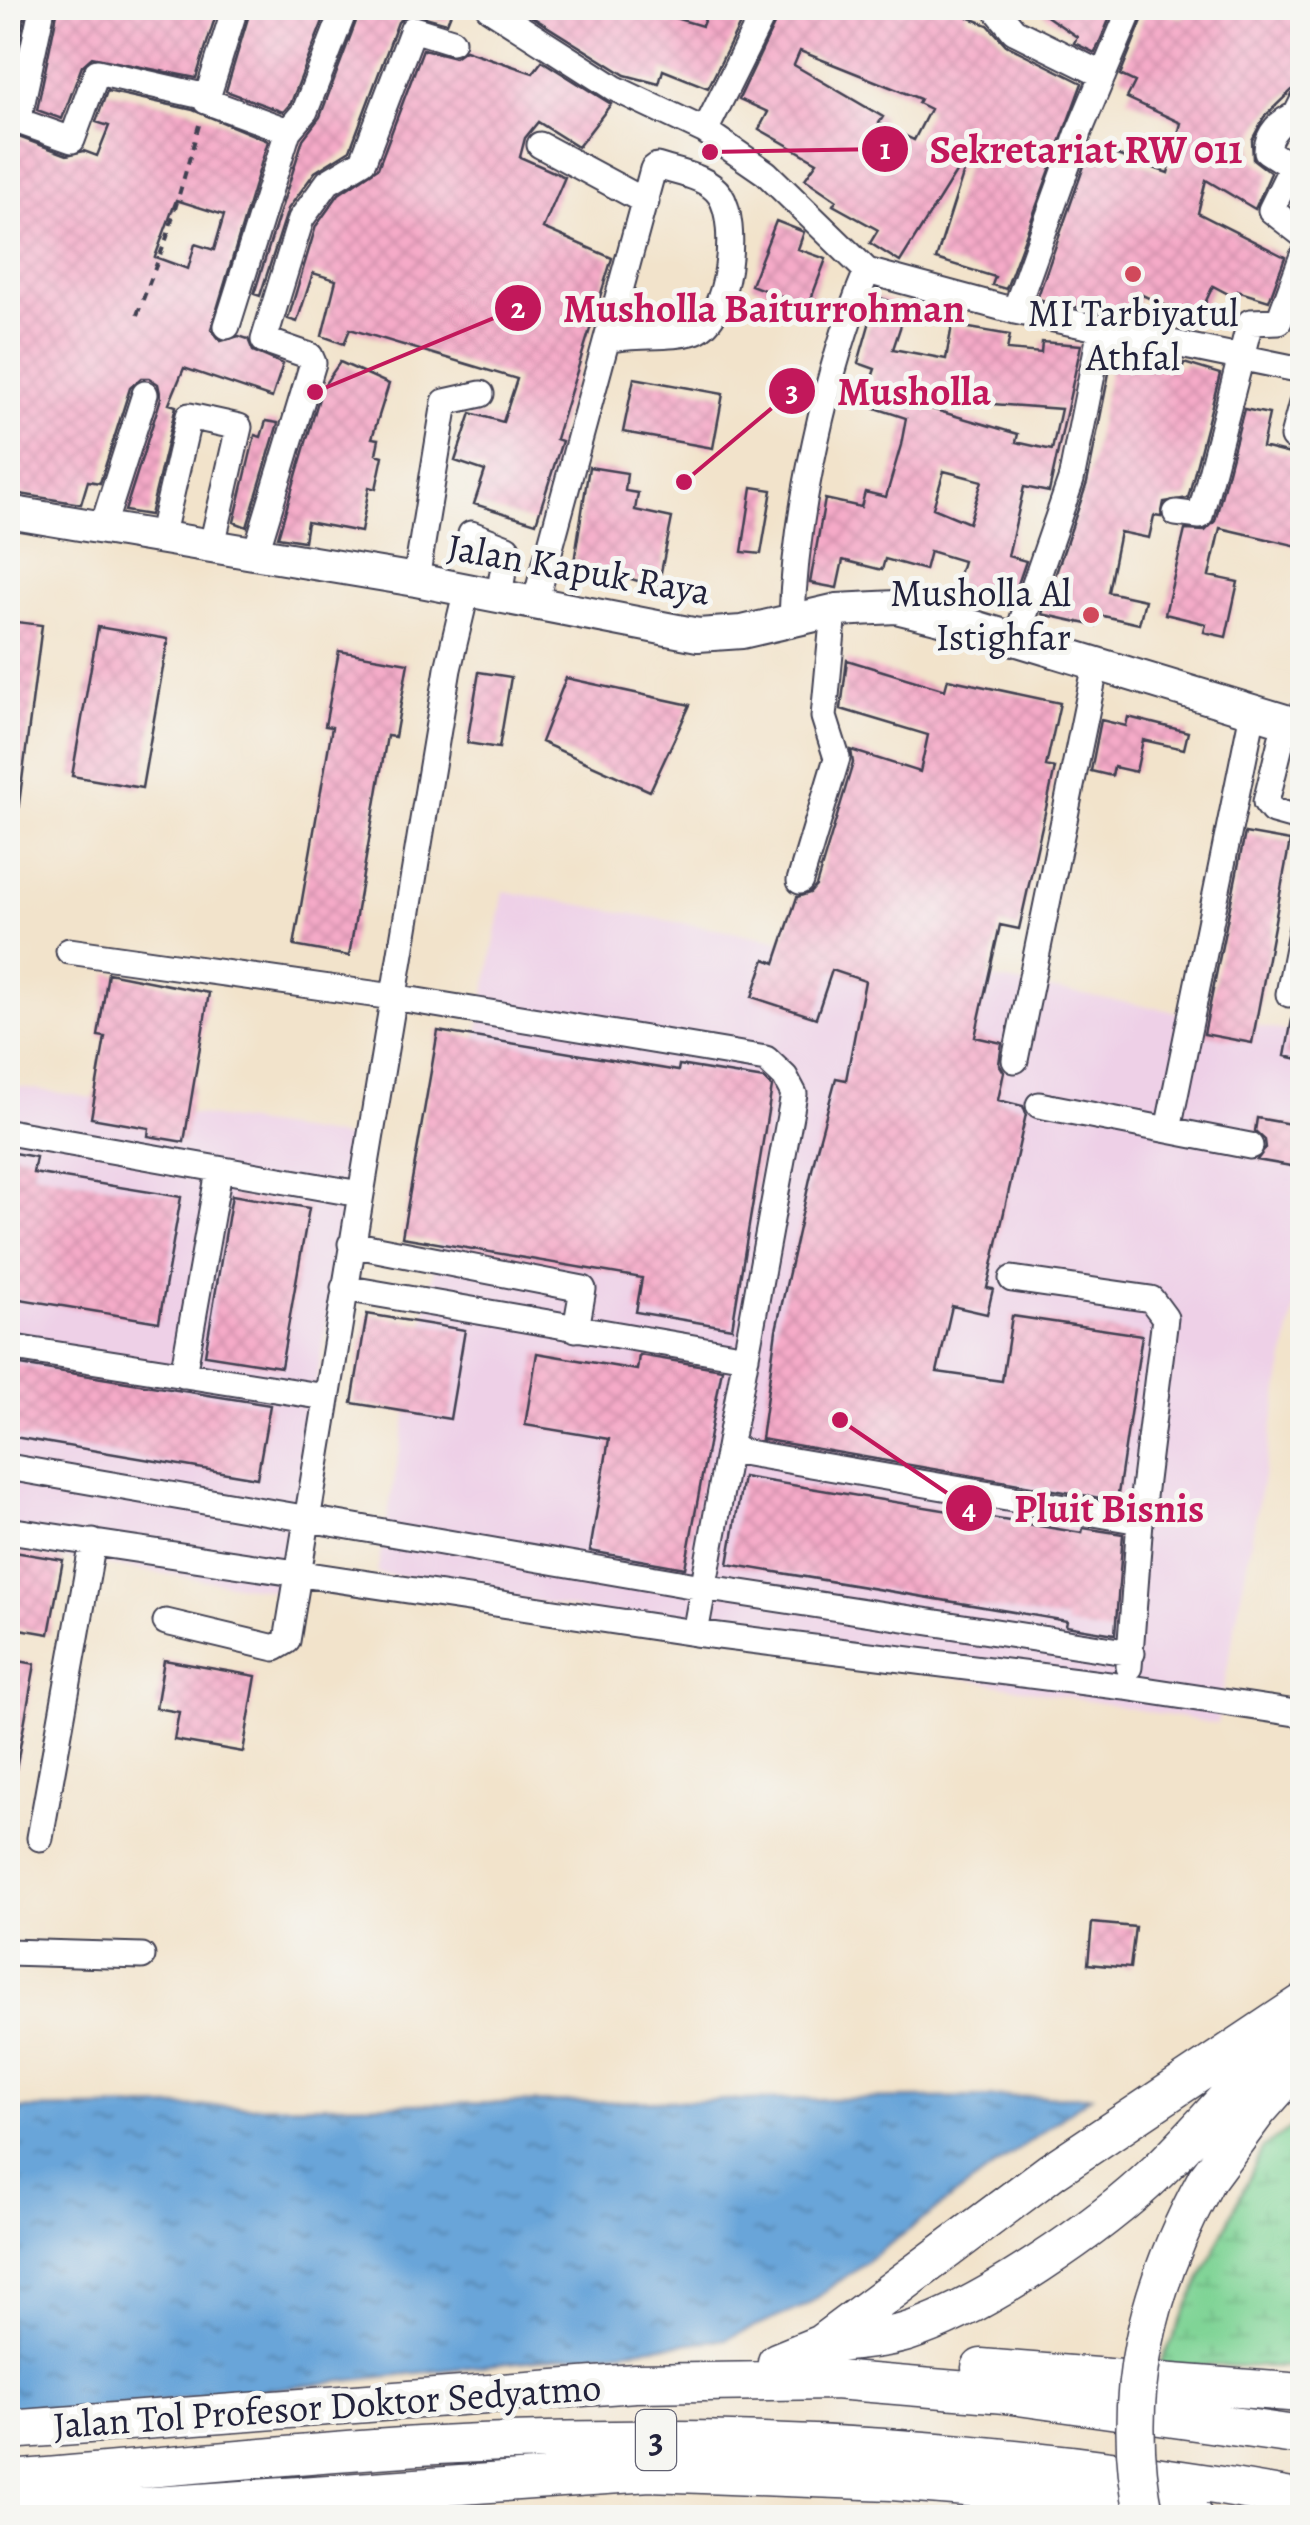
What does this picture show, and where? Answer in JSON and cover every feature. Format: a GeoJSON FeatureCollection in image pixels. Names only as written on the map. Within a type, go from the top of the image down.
{"type":"FeatureCollection","features":[{"type":"Feature","properties":{"kind":"highway"},"geometry":{"type":"LineString","coordinates":[[822,2344],[1149,2103],[1302,2004]]}},
{"type":"Feature","properties":{"kind":"highway"},"geometry":{"type":"LineString","coordinates":[[777,2362],[822,2344],[912,2330],[972,2302],[1039,2261],[1147,2181],[1246,2075],[1302,2027]]}},
{"type":"Feature","properties":{"kind":"highway"},"geometry":{"type":"LineString","coordinates":[[1145,2518],[1134,2441],[1144,2332],[1170,2250],[1206,2180],[1256,2111],[1302,2060]]}},
{"type":"Feature","properties":{"kind":"highway"},"geometry":{"type":"LineString","coordinates":[[636,2383],[777,2362],[1001,2369],[1302,2394]]}},
{"type":"Feature","properties":{"kind":"highway","name":"Jalan Tol Profesor Doktor Sedyatmo"},"geometry":{"type":"LineString","coordinates":[[8,2430],[636,2383],[854,2382],[1006,2394],[1302,2436]]}},
{"type":"Feature","properties":{"kind":"highway","name":"Jalan Tol Profesor Doktor Sedyatmo"},"geometry":{"type":"LineString","coordinates":[[8,2480],[436,2445],[790,2442],[1083,2463],[1302,2500]]}},
{"type":"Feature","properties":{"kind":"highway","name":"3"},"geometry":{"type":"LineString","coordinates":[[8,2516],[650,2472],[892,2481],[1050,2494],[1194,2518]]}},
{"type":"Feature","properties":{"kind":"main road","name":"Jalan Kapuk Raya"},"geometry":{"type":"LineString","coordinates":[[8,512],[416,580],[698,634],[742,632],[834,611],[896,608],[1016,639],[1294,724]]}},
{"type":"Feature","properties":{"kind":"street"},"geometry":{"type":"LineString","coordinates":[[42,8],[18,121],[72,140],[97,72],[207,99],[288,131]]}},
{"type":"Feature","properties":{"kind":"street"},"geometry":{"type":"LineString","coordinates":[[207,99],[235,8]]}},
{"type":"Feature","properties":{"kind":"street"},"geometry":{"type":"LineString","coordinates":[[227,326],[288,131],[306,110],[345,8]]}},
{"type":"Feature","properties":{"kind":"street"},"geometry":{"type":"LineString","coordinates":[[489,8],[523,17],[614,88],[705,131],[766,174],[867,271],[1015,311],[1302,370]]}},
{"type":"Feature","properties":{"kind":"street"},"geometry":{"type":"LineString","coordinates":[[705,131],[766,8]]}},
{"type":"Feature","properties":{"kind":"street"},"geometry":{"type":"LineString","coordinates":[[995,8],[1014,31],[1102,76]]}},
{"type":"Feature","properties":{"kind":"street"},"geometry":{"type":"LineString","coordinates":[[1015,311],[1131,8]]}},
{"type":"Feature","properties":{"kind":"street"},"geometry":{"type":"LineString","coordinates":[[256,552],[313,363],[310,356],[264,340],[301,219],[328,182],[362,160],[413,28],[452,41]]}},
{"type":"Feature","properties":{"kind":"street"},"geometry":{"type":"LineString","coordinates":[[1302,103],[1296,115],[1282,120],[1266,144],[1266,151],[1292,166],[1270,210],[1302,234]]}},
{"type":"Feature","properties":{"kind":"street"},"geometry":{"type":"LineString","coordinates":[[540,145],[646,202]]}},
{"type":"Feature","properties":{"kind":"street"},"geometry":{"type":"LineString","coordinates":[[536,604],[657,166],[708,182],[722,198],[730,229],[727,280],[707,323],[693,332],[610,339]]}},
{"type":"Feature","properties":{"kind":"street"},"geometry":{"type":"LineString","coordinates":[[1176,513],[1200,514],[1250,322],[1279,321],[1302,258]]}},
{"type":"Feature","properties":{"kind":"street"},"geometry":{"type":"LineString","coordinates":[[792,620],[810,477],[850,311],[867,271]]}},
{"type":"Feature","properties":{"kind":"street"},"geometry":{"type":"LineString","coordinates":[[1016,639],[1071,480],[1101,329]]}},
{"type":"Feature","properties":{"kind":"street"},"geometry":{"type":"LineString","coordinates":[[102,529],[145,394]]}},
{"type":"Feature","properties":{"kind":"street"},"geometry":{"type":"LineString","coordinates":[[416,580],[445,402],[481,394]]}},
{"type":"Feature","properties":{"kind":"street"},"geometry":{"type":"LineString","coordinates":[[1293,436],[1302,403]]}},
{"type":"Feature","properties":{"kind":"street"},"geometry":{"type":"LineString","coordinates":[[161,538],[189,416],[239,427],[212,545]]}},
{"type":"Feature","properties":{"kind":"street"},"geometry":{"type":"LineString","coordinates":[[472,534],[507,548],[500,596]]}},
{"type":"Feature","properties":{"kind":"street"},"geometry":{"type":"LineString","coordinates":[[166,1622],[284,1647],[448,670],[467,590]]}},
{"type":"Feature","properties":{"kind":"street"},"geometry":{"type":"LineString","coordinates":[[800,881],[837,758],[824,717],[834,611]]}},
{"type":"Feature","properties":{"kind":"street"},"geometry":{"type":"LineString","coordinates":[[1015,1060],[1096,664]]}},
{"type":"Feature","properties":{"kind":"street"},"geometry":{"type":"LineString","coordinates":[[1168,1130],[1254,712]]}},
{"type":"Feature","properties":{"kind":"street"},"geometry":{"type":"LineString","coordinates":[[1294,724],[1266,802],[1273,811],[1302,819]]}},
{"type":"Feature","properties":{"kind":"street"},"geometry":{"type":"LineString","coordinates":[[1289,994],[1302,927]]}},
{"type":"Feature","properties":{"kind":"street"},"geometry":{"type":"LineString","coordinates":[[69,951],[393,997],[766,1059],[785,1077],[794,1094],[695,1633]]}},
{"type":"Feature","properties":{"kind":"street"},"geometry":{"type":"LineString","coordinates":[[1039,1105],[1250,1146]]}},
{"type":"Feature","properties":{"kind":"street"},"geometry":{"type":"LineString","coordinates":[[8,1132],[360,1194]]}},
{"type":"Feature","properties":{"kind":"street"},"geometry":{"type":"LineString","coordinates":[[183,1375],[219,1171]]}},
{"type":"Feature","properties":{"kind":"street"},"geometry":{"type":"LineString","coordinates":[[351,1244],[584,1290],[576,1329]]}},
{"type":"Feature","properties":{"kind":"street"},"geometry":{"type":"LineString","coordinates":[[1012,1280],[1151,1299],[1164,1318],[1140,1521],[1132,1653],[1125,1687]]}},
{"type":"Feature","properties":{"kind":"street"},"geometry":{"type":"LineString","coordinates":[[344,1288],[746,1358]]}},
{"type":"Feature","properties":{"kind":"street"},"geometry":{"type":"LineString","coordinates":[[8,1346],[326,1397]]}},
{"type":"Feature","properties":{"kind":"street"},"geometry":{"type":"LineString","coordinates":[[730,1450],[1140,1521]]}},
{"type":"Feature","properties":{"kind":"street"},"geometry":{"type":"LineString","coordinates":[[8,1467],[702,1587],[1132,1653]]}},
{"type":"Feature","properties":{"kind":"street"},"geometry":{"type":"LineString","coordinates":[[8,1530],[296,1570],[695,1633],[1125,1687],[1302,1714]]}},
{"type":"Feature","properties":{"kind":"street"},"geometry":{"type":"LineString","coordinates":[[40,1838],[93,1542]]}},
{"type":"Feature","properties":{"kind":"street"},"geometry":{"type":"LineString","coordinates":[[8,1952],[142,1956]]}},
{"type":"Feature","properties":{"kind":"path"},"geometry":{"type":"LineString","coordinates":[[137,314],[167,237],[207,99]]}},
{"type":"Feature","properties":{"kind":"shaded area"},"geometry":{"type":"Polygon","coordinates":[[[504,891],[1302,1034],[1302,1266],[1217,1724],[377,1573],[504,891]]]}},
{"type":"Feature","properties":{"kind":"shaded area"},"geometry":{"type":"Polygon","coordinates":[[[8,1085],[356,1139],[283,1592],[8,1550],[8,1085]]]}},
{"type":"Feature","properties":{"kind":"green space"},"geometry":{"type":"Polygon","coordinates":[[[1302,2120],[1302,2367],[1160,2365],[1263,2148],[1302,2120]]]}},
{"type":"Feature","properties":{"kind":"water"},"geometry":{"type":"Polygon","coordinates":[[[1091,2096],[807,2305],[726,2339],[8,2418],[8,2109],[1091,2096]]]}},
{"type":"Feature","properties":{"kind":"building"},"geometry":{"type":"Polygon","coordinates":[[[8,8],[26,8],[8,92],[8,8]]]}},
{"type":"Feature","properties":{"kind":"building"},"geometry":{"type":"Polygon","coordinates":[[[58,8],[218,8],[196,78],[92,57],[82,66],[62,119],[37,110],[58,8]]]}},
{"type":"Feature","properties":{"kind":"building"},"geometry":{"type":"Polygon","coordinates":[[[251,8],[328,8],[291,103],[283,112],[226,91],[251,8]]]}},
{"type":"Feature","properties":{"kind":"building"},"geometry":{"type":"Polygon","coordinates":[[[361,8],[453,8],[447,23],[411,13],[398,22],[350,150],[315,172],[288,209],[260,296],[254,294],[303,139],[320,117],[361,8]]]}},
{"type":"Feature","properties":{"kind":"building"},"geometry":{"type":"Polygon","coordinates":[[[518,8],[641,8],[702,26],[709,8],[748,8],[708,88],[663,70],[659,84],[625,75],[518,8]]]}},
{"type":"Feature","properties":{"kind":"building"},"geometry":{"type":"Polygon","coordinates":[[[782,8],[969,8],[965,16],[988,25],[1006,45],[1082,83],[1006,289],[992,285],[995,277],[936,259],[967,162],[963,161],[900,262],[870,243],[878,230],[833,205],[836,200],[805,179],[817,162],[759,129],[768,112],[739,99],[782,8]],[[800,51],[794,65],[883,117],[879,123],[914,140],[930,109],[918,103],[920,99],[800,51]]]}},
{"type":"Feature","properties":{"kind":"building"},"geometry":{"type":"Polygon","coordinates":[[[1035,8],[1114,8],[1095,53],[1074,43],[1077,37],[1035,8]]]}},
{"type":"Feature","properties":{"kind":"building"},"geometry":{"type":"Polygon","coordinates":[[[1147,8],[1182,18],[1187,8],[1276,8],[1302,19],[1302,87],[1292,90],[1264,117],[1252,140],[1253,159],[1271,173],[1255,209],[1206,180],[1198,213],[1285,257],[1269,301],[1237,291],[1234,297],[1213,286],[1197,320],[1140,294],[1133,319],[1037,299],[1091,146],[1168,173],[1181,123],[1127,98],[1135,82],[1120,75],[1147,8]]]}},
{"type":"Feature","properties":{"kind":"building"},"geometry":{"type":"Polygon","coordinates":[[[423,49],[455,57],[465,50],[533,73],[542,61],[611,104],[578,147],[538,122],[525,138],[520,157],[565,177],[543,228],[612,258],[556,439],[562,441],[536,523],[474,504],[485,471],[455,461],[471,413],[503,422],[517,379],[350,329],[344,344],[322,336],[336,280],[313,273],[297,322],[288,319],[316,226],[339,194],[378,168],[423,49]]]}},
{"type":"Feature","properties":{"kind":"building"},"geometry":{"type":"Polygon","coordinates":[[[107,91],[193,110],[268,141],[211,329],[221,341],[239,336],[248,339],[253,351],[283,364],[272,398],[184,368],[169,404],[176,406],[150,515],[125,511],[161,398],[158,384],[149,378],[141,378],[130,388],[100,483],[88,481],[81,504],[8,492],[8,133],[67,155],[84,151],[97,156],[109,126],[96,122],[107,91]],[[176,200],[155,257],[188,269],[195,244],[214,250],[224,215],[176,200]]]}},
{"type":"Feature","properties":{"kind":"building"},"geometry":{"type":"Polygon","coordinates":[[[776,221],[804,232],[798,249],[826,259],[808,307],[751,285],[776,221]]]}},
{"type":"Feature","properties":{"kind":"building"},"geometry":{"type":"Polygon","coordinates":[[[877,297],[907,307],[893,349],[946,359],[952,325],[1010,335],[1007,350],[1041,353],[1042,342],[1081,345],[1049,492],[1024,487],[1008,556],[1026,561],[1016,590],[996,585],[992,599],[955,588],[963,561],[930,551],[925,570],[885,559],[882,570],[843,560],[837,588],[810,583],[825,499],[861,507],[865,492],[886,497],[901,445],[906,418],[863,404],[875,369],[858,363],[877,297]],[[926,399],[925,407],[1018,434],[1016,442],[1052,450],[1061,409],[926,399]],[[944,471],[933,508],[969,523],[982,481],[944,471]]]}},
{"type":"Feature","properties":{"kind":"building"},"geometry":{"type":"Polygon","coordinates":[[[1114,348],[1124,350],[1123,355],[1183,367],[1184,363],[1220,374],[1188,498],[1164,502],[1161,517],[1154,516],[1149,538],[1120,532],[1108,592],[1145,600],[1139,624],[1099,615],[1096,626],[1042,614],[1087,483],[1114,348]]]}},
{"type":"Feature","properties":{"kind":"building"},"geometry":{"type":"Polygon","coordinates":[[[340,362],[389,384],[372,438],[379,439],[376,454],[383,456],[376,489],[369,487],[361,532],[307,522],[304,541],[278,537],[322,388],[340,362]]]}},
{"type":"Feature","properties":{"kind":"building"},"geometry":{"type":"Polygon","coordinates":[[[634,378],[723,394],[713,448],[623,432],[634,378]]]}},
{"type":"Feature","properties":{"kind":"building"},"geometry":{"type":"Polygon","coordinates":[[[1244,409],[1269,414],[1262,447],[1302,457],[1302,547],[1220,528],[1209,576],[1238,582],[1226,637],[1204,632],[1206,624],[1165,614],[1185,530],[1205,531],[1215,521],[1244,409]]]}},
{"type":"Feature","properties":{"kind":"building"},"geometry":{"type":"Polygon","coordinates":[[[266,421],[278,423],[247,527],[234,522],[255,435],[261,437],[266,421]]]}},
{"type":"Feature","properties":{"kind":"building"},"geometry":{"type":"Polygon","coordinates":[[[589,467],[627,473],[625,491],[638,493],[635,510],[672,518],[658,587],[574,562],[589,467]]]}},
{"type":"Feature","properties":{"kind":"building"},"geometry":{"type":"Polygon","coordinates":[[[752,487],[772,490],[761,554],[742,552],[752,487]]]}},
{"type":"Feature","properties":{"kind":"building"},"geometry":{"type":"Polygon","coordinates":[[[8,621],[42,625],[18,812],[8,811],[8,621]]]}},
{"type":"Feature","properties":{"kind":"building"},"geometry":{"type":"Polygon","coordinates":[[[98,627],[168,639],[142,788],[72,776],[98,627]]]}},
{"type":"Feature","properties":{"kind":"building"},"geometry":{"type":"Polygon","coordinates":[[[339,651],[408,663],[395,737],[387,736],[349,956],[294,946],[332,727],[325,726],[339,651]]]}},
{"type":"Feature","properties":{"kind":"building"},"geometry":{"type":"Polygon","coordinates":[[[847,660],[945,690],[948,679],[1060,703],[1046,766],[1055,768],[1019,929],[1000,925],[975,1037],[1002,1043],[999,1064],[1004,1072],[998,1100],[1023,1106],[1026,1114],[987,1288],[993,1289],[987,1314],[952,1306],[937,1372],[1002,1381],[1012,1316],[1142,1335],[1117,1501],[761,1439],[776,1330],[816,1152],[836,1078],[846,1080],[865,981],[832,970],[816,1018],[752,997],[765,959],[775,963],[797,897],[810,893],[816,886],[853,763],[851,750],[920,772],[928,735],[841,709],[847,660]]]}},
{"type":"Feature","properties":{"kind":"building"},"geometry":{"type":"Polygon","coordinates":[[[479,672],[511,677],[499,748],[467,743],[479,672]]]}},
{"type":"Feature","properties":{"kind":"building"},"geometry":{"type":"Polygon","coordinates":[[[566,678],[690,705],[650,791],[541,742],[566,678]]]}},
{"type":"Feature","properties":{"kind":"building"},"geometry":{"type":"Polygon","coordinates":[[[1128,717],[1188,732],[1184,749],[1143,740],[1136,772],[1114,767],[1112,776],[1091,771],[1101,720],[1126,726],[1128,717]]]}},
{"type":"Feature","properties":{"kind":"building"},"geometry":{"type":"Polygon","coordinates":[[[1245,833],[1290,841],[1252,1043],[1204,1034],[1245,833]]]}},
{"type":"Feature","properties":{"kind":"building"},"geometry":{"type":"Polygon","coordinates":[[[108,973],[209,993],[184,1142],[148,1136],[149,1128],[91,1118],[105,1037],[98,1036],[108,973]]]}},
{"type":"Feature","properties":{"kind":"building"},"geometry":{"type":"Polygon","coordinates":[[[1294,1009],[1302,1009],[1302,1060],[1285,1056],[1294,1009]]]}},
{"type":"Feature","properties":{"kind":"building"},"geometry":{"type":"Polygon","coordinates":[[[438,1031],[678,1071],[679,1065],[764,1079],[772,1087],[732,1328],[636,1312],[642,1278],[402,1237],[438,1031]]]}},
{"type":"Feature","properties":{"kind":"building"},"geometry":{"type":"Polygon","coordinates":[[[1257,1118],[1302,1126],[1302,1168],[1257,1160],[1266,1148],[1265,1140],[1255,1131],[1257,1118]]]}},
{"type":"Feature","properties":{"kind":"building"},"geometry":{"type":"Polygon","coordinates":[[[8,1152],[36,1157],[33,1173],[181,1197],[159,1322],[8,1297],[8,1152]]]}},
{"type":"Feature","properties":{"kind":"building"},"geometry":{"type":"Polygon","coordinates":[[[232,1195],[309,1208],[281,1367],[205,1355],[232,1195]]]}},
{"type":"Feature","properties":{"kind":"building"},"geometry":{"type":"Polygon","coordinates":[[[367,1314],[465,1330],[450,1419],[352,1403],[367,1314]]]}},
{"type":"Feature","properties":{"kind":"building"},"geometry":{"type":"Polygon","coordinates":[[[537,1353],[637,1370],[639,1355],[722,1369],[685,1568],[590,1551],[609,1439],[525,1425],[537,1353]]]}},
{"type":"Feature","properties":{"kind":"building"},"geometry":{"type":"Polygon","coordinates":[[[8,1363],[270,1405],[257,1478],[8,1436],[8,1363]]]}},
{"type":"Feature","properties":{"kind":"building"},"geometry":{"type":"Polygon","coordinates":[[[743,1477],[1082,1533],[1083,1528],[1123,1534],[1115,1634],[1066,1626],[1067,1621],[728,1564],[743,1477]]]}},
{"type":"Feature","properties":{"kind":"building"},"geometry":{"type":"Polygon","coordinates":[[[8,1551],[63,1560],[49,1634],[8,1627],[8,1551]]]}},
{"type":"Feature","properties":{"kind":"building"},"geometry":{"type":"Polygon","coordinates":[[[8,1659],[35,1664],[16,1769],[8,1768],[8,1659]]]}},
{"type":"Feature","properties":{"kind":"building"},"geometry":{"type":"Polygon","coordinates":[[[164,1660],[256,1676],[243,1752],[174,1740],[179,1712],[156,1708],[164,1660]]]}},
{"type":"Feature","properties":{"kind":"building"},"geometry":{"type":"Polygon","coordinates":[[[1092,1923],[1135,1927],[1130,1968],[1088,1964],[1092,1923]]]}},
{"type":"Feature","properties":{"kind":"place","name":"Sekretariat RW 011"},"geometry":{"type":"Point","coordinates":[710,152]}},
{"type":"Feature","properties":{"kind":"place","name":"MI Tarbiyatul Athfal"},"geometry":{"type":"Point","coordinates":[1133,274]}},
{"type":"Feature","properties":{"kind":"place","name":"Musholla Baiturrohman"},"geometry":{"type":"Point","coordinates":[315,392]}},
{"type":"Feature","properties":{"kind":"place","name":"Musholla"},"geometry":{"type":"Point","coordinates":[684,482]}},
{"type":"Feature","properties":{"kind":"place","name":"Musholla Al Istighfar"},"geometry":{"type":"Point","coordinates":[1091,615]}},
{"type":"Feature","properties":{"kind":"place","name":"Pluit Bisnis"},"geometry":{"type":"Point","coordinates":[840,1420]}}]}
